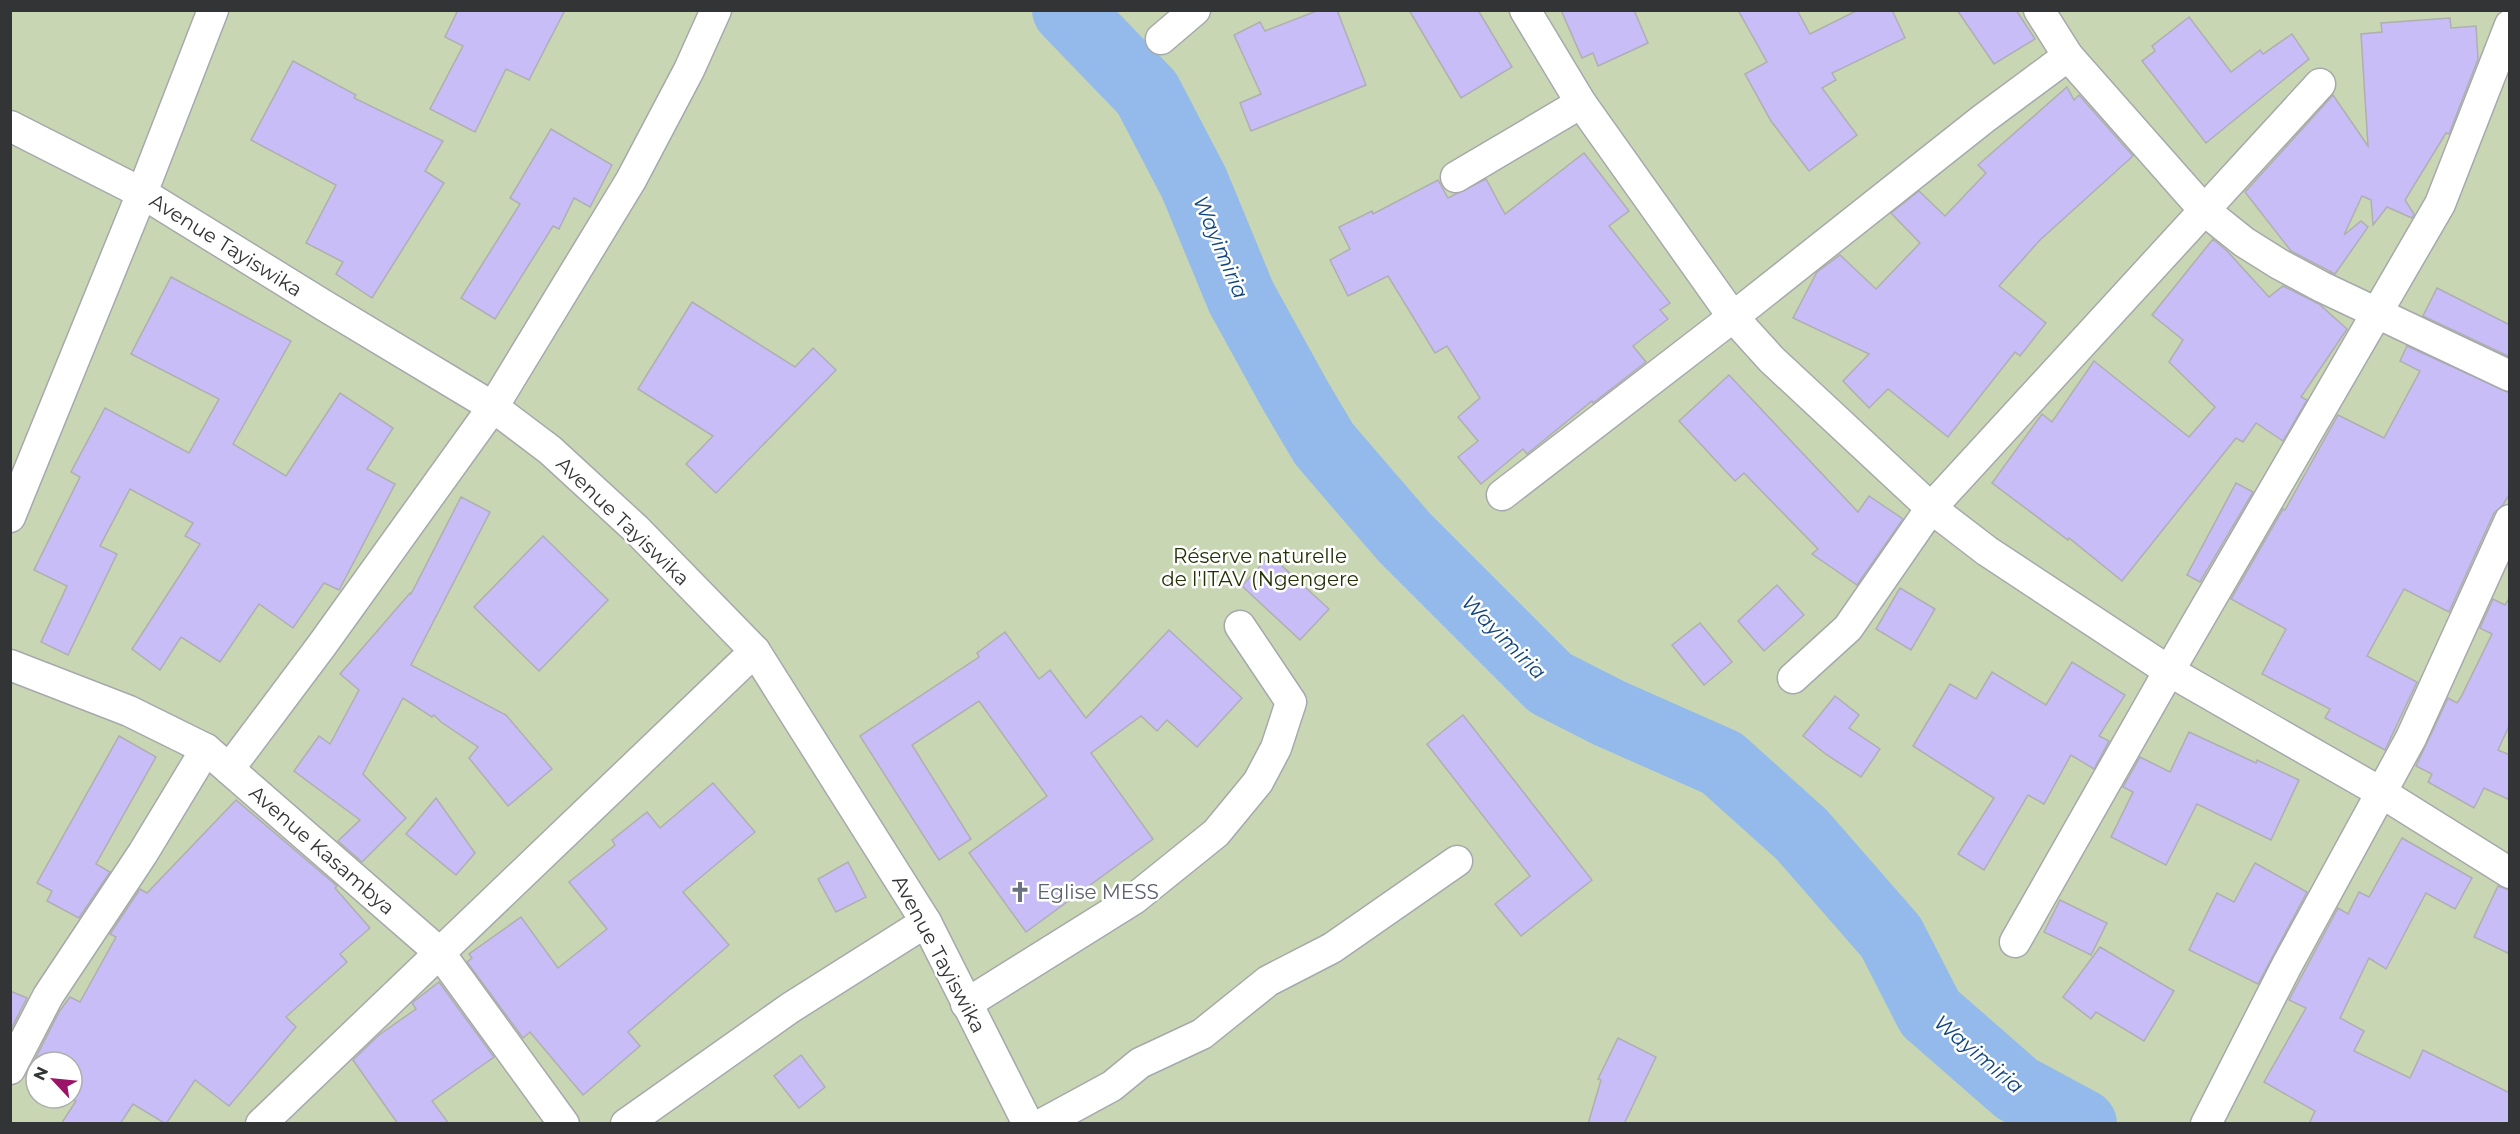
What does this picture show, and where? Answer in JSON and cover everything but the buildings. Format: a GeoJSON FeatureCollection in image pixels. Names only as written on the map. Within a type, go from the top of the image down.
{"type":"FeatureCollection","features":[{"type":"Feature","properties":{"kind":"street"},"geometry":{"type":"LineString","coordinates":[[10,517],[142,193],[213,10]]}},
{"type":"Feature","properties":{"kind":"street"},"geometry":{"type":"LineString","coordinates":[[229,769],[322,645],[493,406],[631,180],[716,10]]}},
{"type":"Feature","properties":{"kind":"street"},"geometry":{"type":"LineString","coordinates":[[1161,39],[1194,10]]}},
{"type":"Feature","properties":{"kind":"street"},"geometry":{"type":"LineString","coordinates":[[1525,10],[1581,102],[1733,317],[1771,359],[1931,508],[1988,551],[2169,670],[2382,793],[2510,873]]}},
{"type":"Feature","properties":{"kind":"street"},"geometry":{"type":"LineString","coordinates":[[2039,10],[2068,56],[2204,210],[2244,242],[2279,264],[2510,376]]}},
{"type":"Feature","properties":{"kind":"street"},"geometry":{"type":"LineString","coordinates":[[2015,942],[2169,670],[2440,204],[2510,26]]}},
{"type":"Feature","properties":{"kind":"street"},"geometry":{"type":"LineString","coordinates":[[1502,495],[1733,317],[1973,126],[2068,56]]}},
{"type":"Feature","properties":{"kind":"street"},"geometry":{"type":"LineString","coordinates":[[1793,678],[1848,628],[1931,508],[2320,84]]}},
{"type":"Feature","properties":{"kind":"street"},"geometry":{"type":"LineString","coordinates":[[1456,177],[1581,102]]}},
{"type":"Feature","properties":{"kind":"street","name":"Avenue Tayiswika"},"geometry":{"type":"LineString","coordinates":[[10,126],[142,193],[493,406],[550,450],[636,529],[755,651],[926,922],[1028,1124]]}},
{"type":"Feature","properties":{"kind":"street"},"geometry":{"type":"LineString","coordinates":[[2206,1124],[2287,966],[2411,738],[2510,520]]}},
{"type":"Feature","properties":{"kind":"street"},"geometry":{"type":"LineString","coordinates":[[966,1004],[1134,899],[1216,833],[1258,782],[1276,748],[1291,702],[1240,626]]}},
{"type":"Feature","properties":{"kind":"street"},"geometry":{"type":"LineString","coordinates":[[261,1124],[755,651]]}},
{"type":"Feature","properties":{"kind":"street","name":"Avenue Kasambya"},"geometry":{"type":"LineString","coordinates":[[10,665],[129,711],[206,749],[439,952],[564,1124]]}},
{"type":"Feature","properties":{"kind":"street"},"geometry":{"type":"LineString","coordinates":[[10,1069],[48,996],[142,853],[206,749]]}},
{"type":"Feature","properties":{"kind":"street"},"geometry":{"type":"LineString","coordinates":[[1042,1124],[1112,1086],[1140,1063],[1202,1034],[1268,981],[1332,948],[1457,861]]}},
{"type":"Feature","properties":{"kind":"street"},"geometry":{"type":"LineString","coordinates":[[626,1124],[790,1008],[926,922]]}},
{"type":"Feature","properties":{"kind":"green space","name":"Réserve naturelle de l'ITAV (Ngengere"},"geometry":{"type":"Polygon","coordinates":[[[10,11],[2509,11],[2509,1123],[11,1123],[10,11]]]}},
{"type":"Feature","properties":{"kind":"waterway","name":"Wayimiria"},"geometry":{"type":"LineString","coordinates":[[1067,10],[1147,93],[1194,183],[1241,297],[1295,395],[1324,444],[1404,537],[1550,683],[1609,713],[1722,763],[1802,835],[1891,937],[1930,1013],[2017,1089],[2082,1124]]}},
{"type":"Feature","properties":{"kind":"place","name":"Eglise MESS"},"geometry":{"type":"Point","coordinates":[1020,892]}}]}
